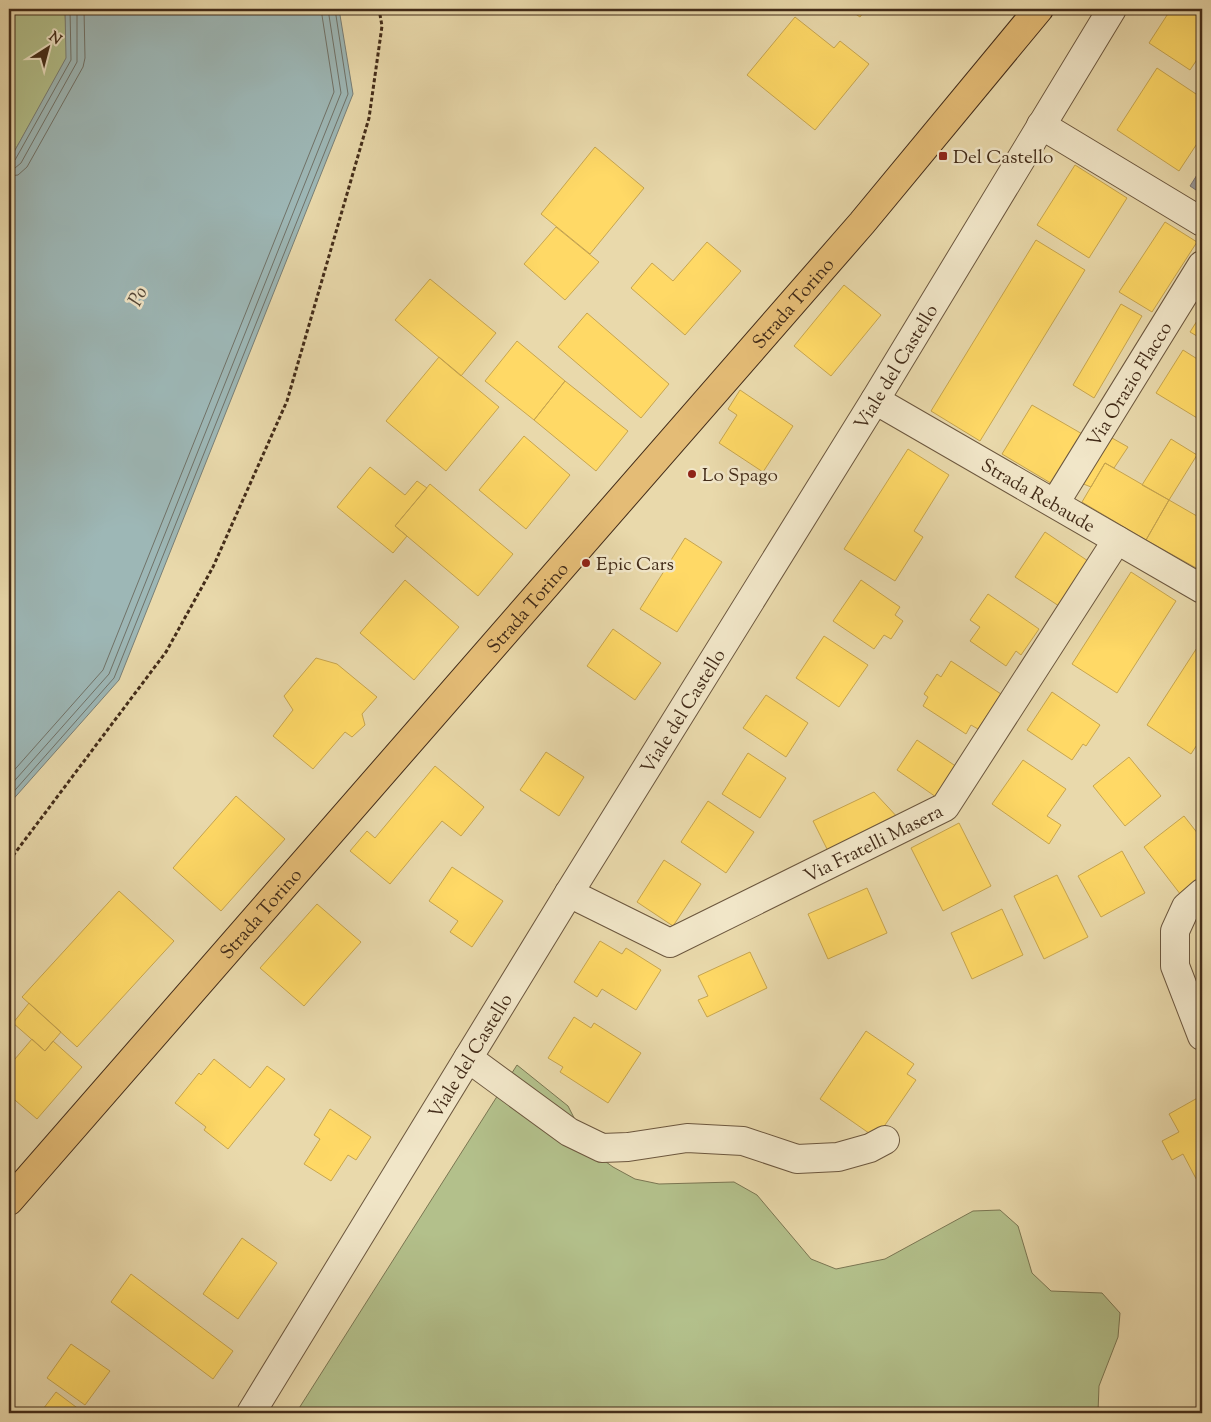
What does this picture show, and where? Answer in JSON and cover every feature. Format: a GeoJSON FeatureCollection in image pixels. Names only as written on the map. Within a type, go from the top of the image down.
{"type":"FeatureCollection","features":[{"type":"Feature","properties":{"kind":"main road","name":"Strada Torino"},"geometry":{"type":"LineString","coordinates":[[9,1201],[856,231],[1039,9]]}},
{"type":"Feature","properties":{"kind":"street","name":"Viale del Castello"},"geometry":{"type":"LineString","coordinates":[[251,1413],[875,400],[1112,9]]}},
{"type":"Feature","properties":{"kind":"street"},"geometry":{"type":"LineString","coordinates":[[1041,125],[1202,222]]}},
{"type":"Feature","properties":{"kind":"street","name":"Via Orazio Flacco"},"geometry":{"type":"LineString","coordinates":[[1055,503],[1202,265]]}},
{"type":"Feature","properties":{"kind":"street","name":"Strada Rebaude"},"geometry":{"type":"LineString","coordinates":[[875,400],[1202,589]]}},
{"type":"Feature","properties":{"kind":"street","name":"Via Fratelli Masera"},"geometry":{"type":"LineString","coordinates":[[569,894],[670,943],[945,807],[1117,540]]}},
{"type":"Feature","properties":{"kind":"street"},"geometry":{"type":"LineString","coordinates":[[1202,893],[1186,907],[1176,931],[1175,966],[1202,1036]]}},
{"type":"Feature","properties":{"kind":"street"},"geometry":{"type":"LineString","coordinates":[[468,1058],[569,1132],[602,1148],[697,1138],[743,1141],[798,1159],[838,1157],[870,1148],[885,1140]]}},
{"type":"Feature","properties":{"kind":"path"},"geometry":{"type":"LineString","coordinates":[[9,861],[166,652],[213,567],[287,401],[369,118],[382,26],[379,9]]}},
{"type":"Feature","properties":{"kind":"green space"},"geometry":{"type":"Polygon","coordinates":[[[9,9],[65,9],[67,58],[9,161],[9,9]]]}},
{"type":"Feature","properties":{"kind":"green space"},"geometry":{"type":"Polygon","coordinates":[[[517,1065],[568,1106],[591,1151],[613,1167],[635,1179],[659,1184],[734,1182],[757,1195],[811,1259],[836,1269],[885,1259],[973,1211],[1000,1210],[1018,1226],[1032,1273],[1051,1291],[1102,1293],[1120,1313],[1118,1337],[1099,1386],[1098,1412],[1100,1413],[296,1413],[517,1065]]]}},
{"type":"Feature","properties":{"kind":"water","name":"Po"},"geometry":{"type":"Polygon","coordinates":[[[65,9],[339,9],[353,94],[119,680],[9,804],[9,161],[66,58],[65,9]]]}},
{"type":"Feature","properties":{"kind":"building: Abitazioni"},"geometry":{"type":"Polygon","coordinates":[[[848,9],[866,9],[860,17],[848,9]]]}},
{"type":"Feature","properties":{"kind":"building: Abitazioni"},"geometry":{"type":"Polygon","coordinates":[[[1171,9],[1202,9],[1202,52],[1190,70],[1149,43],[1171,9]]]}},
{"type":"Feature","properties":{"kind":"building: Abitazioni"},"geometry":{"type":"Polygon","coordinates":[[[795,17],[834,48],[840,41],[869,64],[815,130],[747,75],[795,17]]]}},
{"type":"Feature","properties":{"kind":"building: Abitazioni"},"geometry":{"type":"Polygon","coordinates":[[[1157,68],[1202,98],[1202,136],[1179,171],[1117,130],[1157,68]]]}},
{"type":"Feature","properties":{"kind":"building: Abitazioni"},"geometry":{"type":"Polygon","coordinates":[[[595,147],[644,188],[590,254],[541,214],[595,147]]]}},
{"type":"Feature","properties":{"kind":"building: Abitazioni"},"geometry":{"type":"Polygon","coordinates":[[[1075,165],[1127,198],[1089,258],[1037,225],[1075,165]]]}},
{"type":"Feature","properties":{"kind":"building: Abitazioni"},"geometry":{"type":"Polygon","coordinates":[[[1165,222],[1197,242],[1152,312],[1119,292],[1165,222]]]}},
{"type":"Feature","properties":{"kind":"building: Abitazioni"},"geometry":{"type":"Polygon","coordinates":[[[556,227],[599,262],[565,300],[524,264],[556,227]]]}},
{"type":"Feature","properties":{"kind":"building: Abitazioni"},"geometry":{"type":"Polygon","coordinates":[[[1036,240],[1085,270],[980,441],[931,411],[1036,240]]]}},
{"type":"Feature","properties":{"kind":"building: Abitazioni"},"geometry":{"type":"Polygon","coordinates":[[[707,242],[741,271],[685,335],[631,288],[652,263],[673,281],[707,242]]]}},
{"type":"Feature","properties":{"kind":"building: Abitazioni"},"geometry":{"type":"Polygon","coordinates":[[[430,279],[496,333],[461,376],[395,320],[430,279]]]}},
{"type":"Feature","properties":{"kind":"building: Abitazioni"},"geometry":{"type":"Polygon","coordinates":[[[844,285],[881,315],[831,376],[794,346],[844,285]]]}},
{"type":"Feature","properties":{"kind":"building: Abitazioni"},"geometry":{"type":"Polygon","coordinates":[[[1121,304],[1142,316],[1094,398],[1073,385],[1121,304]]]}},
{"type":"Feature","properties":{"kind":"building: Abitazioni"},"geometry":{"type":"Polygon","coordinates":[[[587,313],[669,384],[641,418],[558,347],[587,313]]]}},
{"type":"Feature","properties":{"kind":"building: Abitazioni"},"geometry":{"type":"Polygon","coordinates":[[[1202,313],[1202,339],[1190,332],[1202,313]]]}},
{"type":"Feature","properties":{"kind":"building: Abitazioni"},"geometry":{"type":"Polygon","coordinates":[[[517,341],[565,381],[534,420],[485,381],[517,341]]]}},
{"type":"Feature","properties":{"kind":"building: Abitazioni"},"geometry":{"type":"Polygon","coordinates":[[[1183,350],[1202,362],[1202,421],[1156,393],[1183,350]]]}},
{"type":"Feature","properties":{"kind":"building: Abitazioni"},"geometry":{"type":"Polygon","coordinates":[[[439,357],[499,407],[446,471],[386,421],[439,357]]]}},
{"type":"Feature","properties":{"kind":"building: Abitazioni"},"geometry":{"type":"Polygon","coordinates":[[[565,381],[628,431],[596,471],[534,420],[565,381]]]}},
{"type":"Feature","properties":{"kind":"building: Abitazioni"},"geometry":{"type":"Polygon","coordinates":[[[740,390],[793,426],[763,472],[719,443],[737,415],[728,409],[740,390]]]}},
{"type":"Feature","properties":{"kind":"building: Abitazioni"},"geometry":{"type":"Polygon","coordinates":[[[1032,405],[1084,435],[1054,485],[1002,454],[1032,405]]]}},
{"type":"Feature","properties":{"kind":"building: Abitazioni"},"geometry":{"type":"Polygon","coordinates":[[[524,436],[570,475],[526,529],[479,490],[524,436]]]}},
{"type":"Feature","properties":{"kind":"building: Abitazioni"},"geometry":{"type":"Polygon","coordinates":[[[1112,438],[1128,447],[1114,468],[1105,463],[1091,487],[1081,483],[1112,438]]]}},
{"type":"Feature","properties":{"kind":"building: Abitazioni"},"geometry":{"type":"Polygon","coordinates":[[[1171,439],[1197,455],[1169,500],[1142,485],[1171,439]]]}},
{"type":"Feature","properties":{"kind":"building: Abitazioni"},"geometry":{"type":"Polygon","coordinates":[[[908,449],[949,475],[914,531],[923,537],[895,581],[844,549],[908,449]]]}},
{"type":"Feature","properties":{"kind":"building: Abitazioni"},"geometry":{"type":"Polygon","coordinates":[[[1105,463],[1169,500],[1146,540],[1082,502],[1105,463]]]}},
{"type":"Feature","properties":{"kind":"building: Abitazioni"},"geometry":{"type":"Polygon","coordinates":[[[370,467],[405,495],[417,481],[427,488],[395,526],[407,536],[393,553],[337,507],[370,467]]]}},
{"type":"Feature","properties":{"kind":"building: Abitazioni"},"geometry":{"type":"Polygon","coordinates":[[[430,484],[513,554],[478,596],[395,526],[430,484]]]}},
{"type":"Feature","properties":{"kind":"building: Abitazioni"},"geometry":{"type":"Polygon","coordinates":[[[1169,500],[1202,519],[1202,567],[1200,570],[1146,540],[1169,500]]]}},
{"type":"Feature","properties":{"kind":"building: Abitazioni"},"geometry":{"type":"Polygon","coordinates":[[[1045,532],[1091,563],[1062,608],[1015,577],[1045,532]]]}},
{"type":"Feature","properties":{"kind":"building: Abitazioni"},"geometry":{"type":"Polygon","coordinates":[[[685,538],[722,562],[677,632],[640,609],[685,538]]]}},
{"type":"Feature","properties":{"kind":"building: Abitazioni"},"geometry":{"type":"Polygon","coordinates":[[[1131,572],[1176,601],[1117,693],[1072,664],[1131,572]]]}},
{"type":"Feature","properties":{"kind":"building: Abitazioni"},"geometry":{"type":"Polygon","coordinates":[[[405,580],[459,627],[414,680],[360,633],[405,580]]]}},
{"type":"Feature","properties":{"kind":"building: Abitazioni"},"geometry":{"type":"Polygon","coordinates":[[[861,580],[900,607],[895,615],[903,621],[891,639],[884,635],[874,649],[833,621],[861,580]]]}},
{"type":"Feature","properties":{"kind":"building: Abitazioni"},"geometry":{"type":"Polygon","coordinates":[[[988,594],[1039,629],[1021,655],[1016,651],[1006,666],[970,641],[980,627],[970,620],[988,594]]]}},
{"type":"Feature","properties":{"kind":"building: Abitazioni"},"geometry":{"type":"Polygon","coordinates":[[[613,629],[661,663],[635,700],[587,666],[613,629]]]}},
{"type":"Feature","properties":{"kind":"building: Abitazioni"},"geometry":{"type":"Polygon","coordinates":[[[824,636],[868,665],[839,707],[796,678],[824,636]]]}},
{"type":"Feature","properties":{"kind":"building: Abitazioni"},"geometry":{"type":"Polygon","coordinates":[[[1202,640],[1202,737],[1191,754],[1147,725],[1202,640]]]}},
{"type":"Feature","properties":{"kind":"building: Abitazioni"},"geometry":{"type":"Polygon","coordinates":[[[316,658],[337,664],[377,697],[362,714],[365,725],[352,737],[345,732],[313,769],[273,736],[293,710],[284,696],[316,658]]]}},
{"type":"Feature","properties":{"kind":"building: Abitazioni"},"geometry":{"type":"Polygon","coordinates":[[[951,661],[1001,694],[978,729],[971,725],[966,734],[923,706],[928,697],[924,694],[937,674],[941,677],[951,661]]]}},
{"type":"Feature","properties":{"kind":"building: Abitazioni"},"geometry":{"type":"Polygon","coordinates":[[[1052,692],[1100,725],[1086,746],[1083,744],[1072,760],[1027,730],[1052,692]]]}},
{"type":"Feature","properties":{"kind":"building: Abitazioni"},"geometry":{"type":"Polygon","coordinates":[[[766,695],[808,723],[786,757],[743,728],[766,695]]]}},
{"type":"Feature","properties":{"kind":"building: Abitazioni"},"geometry":{"type":"Polygon","coordinates":[[[917,740],[960,769],[939,799],[897,770],[917,740]]]}},
{"type":"Feature","properties":{"kind":"building: Abitazioni"},"geometry":{"type":"Polygon","coordinates":[[[546,752],[584,777],[559,816],[520,790],[546,752]]]}},
{"type":"Feature","properties":{"kind":"building: Abitazioni"},"geometry":{"type":"Polygon","coordinates":[[[748,753],[786,778],[760,818],[722,794],[748,753]]]}},
{"type":"Feature","properties":{"kind":"building: Abitazioni"},"geometry":{"type":"Polygon","coordinates":[[[1129,757],[1161,796],[1125,826],[1093,786],[1129,757]]]}},
{"type":"Feature","properties":{"kind":"building: Abitazioni"},"geometry":{"type":"Polygon","coordinates":[[[1023,760],[1066,789],[1047,816],[1061,825],[1049,844],[992,804],[1023,760]]]}},
{"type":"Feature","properties":{"kind":"building: Abitazioni"},"geometry":{"type":"Polygon","coordinates":[[[435,766],[484,807],[461,836],[442,821],[390,884],[350,851],[367,831],[375,838],[435,766]]]}},
{"type":"Feature","properties":{"kind":"building: Abitazioni"},"geometry":{"type":"Polygon","coordinates":[[[874,792],[900,820],[830,855],[813,821],[874,792]]]}},
{"type":"Feature","properties":{"kind":"building: Abitazioni"},"geometry":{"type":"Polygon","coordinates":[[[236,796],[285,839],[221,911],[173,868],[236,796]]]}},
{"type":"Feature","properties":{"kind":"building: Abitazioni"},"geometry":{"type":"Polygon","coordinates":[[[708,801],[754,832],[726,873],[681,842],[708,801]]]}},
{"type":"Feature","properties":{"kind":"building: Abitazioni"},"geometry":{"type":"Polygon","coordinates":[[[1184,816],[1202,839],[1202,885],[1184,899],[1144,847],[1184,816]]]}},
{"type":"Feature","properties":{"kind":"building: Abitazioni"},"geometry":{"type":"Polygon","coordinates":[[[959,823],[991,886],[943,911],[911,848],[959,823]]]}},
{"type":"Feature","properties":{"kind":"building: Abitazioni"},"geometry":{"type":"Polygon","coordinates":[[[1122,851],[1145,893],[1101,917],[1078,876],[1122,851]]]}},
{"type":"Feature","properties":{"kind":"building: Abitazioni"},"geometry":{"type":"Polygon","coordinates":[[[664,860],[701,884],[673,926],[637,902],[664,860]]]}},
{"type":"Feature","properties":{"kind":"building: Abitazioni"},"geometry":{"type":"Polygon","coordinates":[[[452,867],[503,901],[472,947],[450,932],[458,921],[429,901],[452,867]]]}},
{"type":"Feature","properties":{"kind":"building: Abitazioni"},"geometry":{"type":"Polygon","coordinates":[[[1057,875],[1088,937],[1044,959],[1014,896],[1057,875]]]}},
{"type":"Feature","properties":{"kind":"building: Abitazioni"},"geometry":{"type":"Polygon","coordinates":[[[867,888],[887,933],[828,959],[808,914],[867,888]]]}},
{"type":"Feature","properties":{"kind":"building: Abitazioni"},"geometry":{"type":"Polygon","coordinates":[[[119,891],[174,941],[77,1047],[22,997],[119,891]]]}},
{"type":"Feature","properties":{"kind":"building: Abitazioni"},"geometry":{"type":"Polygon","coordinates":[[[317,904],[361,942],[304,1006],[260,968],[317,904]]]}},
{"type":"Feature","properties":{"kind":"building: Abitazioni"},"geometry":{"type":"Polygon","coordinates":[[[1002,909],[1023,955],[972,979],[951,933],[1002,909]]]}},
{"type":"Feature","properties":{"kind":"building: Abitazioni"},"geometry":{"type":"Polygon","coordinates":[[[600,941],[622,954],[626,948],[661,970],[636,1010],[602,989],[597,997],[574,982],[600,941]]]}},
{"type":"Feature","properties":{"kind":"building: Abitazioni"},"geometry":{"type":"Polygon","coordinates":[[[750,952],[767,988],[707,1017],[698,1000],[708,996],[698,976],[750,952]]]}},
{"type":"Feature","properties":{"kind":"building: Abitazioni"},"geometry":{"type":"Polygon","coordinates":[[[29,1003],[61,1032],[45,1051],[13,1023],[29,1003]]]}},
{"type":"Feature","properties":{"kind":"building: Abitazioni"},"geometry":{"type":"Polygon","coordinates":[[[574,1017],[591,1028],[594,1023],[641,1053],[608,1103],[560,1072],[563,1067],[548,1058],[574,1017]]]}},
{"type":"Feature","properties":{"kind":"building: Abitazioni"},"geometry":{"type":"Polygon","coordinates":[[[866,1031],[914,1064],[907,1074],[916,1080],[876,1138],[820,1099],[866,1031]]]}},
{"type":"Feature","properties":{"kind":"building: Abitazioni"},"geometry":{"type":"Polygon","coordinates":[[[32,1039],[45,1051],[53,1041],[82,1067],[37,1119],[9,1095],[9,1066],[32,1039]]]}},
{"type":"Feature","properties":{"kind":"building: Abitazioni"},"geometry":{"type":"Polygon","coordinates":[[[214,1059],[250,1088],[267,1066],[285,1079],[228,1149],[204,1130],[206,1127],[175,1103],[199,1073],[201,1075],[214,1059]]]}},
{"type":"Feature","properties":{"kind":"building: Abitazioni"},"geometry":{"type":"Polygon","coordinates":[[[1201,1096],[1202,1190],[1183,1154],[1172,1160],[1162,1141],[1179,1132],[1169,1114],[1201,1096]]]}},
{"type":"Feature","properties":{"kind":"building: Abitazioni"},"geometry":{"type":"Polygon","coordinates":[[[330,1109],[371,1137],[356,1160],[348,1155],[331,1181],[304,1164],[320,1139],[314,1135],[330,1109]]]}},
{"type":"Feature","properties":{"kind":"building: Abitazioni"},"geometry":{"type":"Polygon","coordinates":[[[242,1238],[277,1263],[238,1319],[203,1294],[242,1238]]]}},
{"type":"Feature","properties":{"kind":"building: Abitazioni"},"geometry":{"type":"Polygon","coordinates":[[[131,1274],[233,1351],[213,1379],[111,1302],[131,1274]]]}},
{"type":"Feature","properties":{"kind":"building: Abitazioni"},"geometry":{"type":"Polygon","coordinates":[[[9,1340],[14,1344],[9,1351],[9,1340]]]}},
{"type":"Feature","properties":{"kind":"building: Abitazioni"},"geometry":{"type":"Polygon","coordinates":[[[71,1344],[110,1371],[85,1405],[47,1378],[71,1344]]]}},
{"type":"Feature","properties":{"kind":"building: Abitazioni"},"geometry":{"type":"Polygon","coordinates":[[[56,1392],[84,1413],[40,1413],[56,1392]]]}},
{"type":"Feature","properties":{"kind":"building: Industria"},"geometry":{"type":"Polygon","coordinates":[[[1202,167],[1202,194],[1190,186],[1202,167]]]}},
{"type":"Feature","properties":{"kind":"place","name":"Del Castello"},"geometry":{"type":"Point","coordinates":[943,156]}},
{"type":"Feature","properties":{"kind":"place","name":"Lo Spago"},"geometry":{"type":"Point","coordinates":[692,474]}},
{"type":"Feature","properties":{"kind":"place","name":"Epic Cars"},"geometry":{"type":"Point","coordinates":[586,563]}}]}
